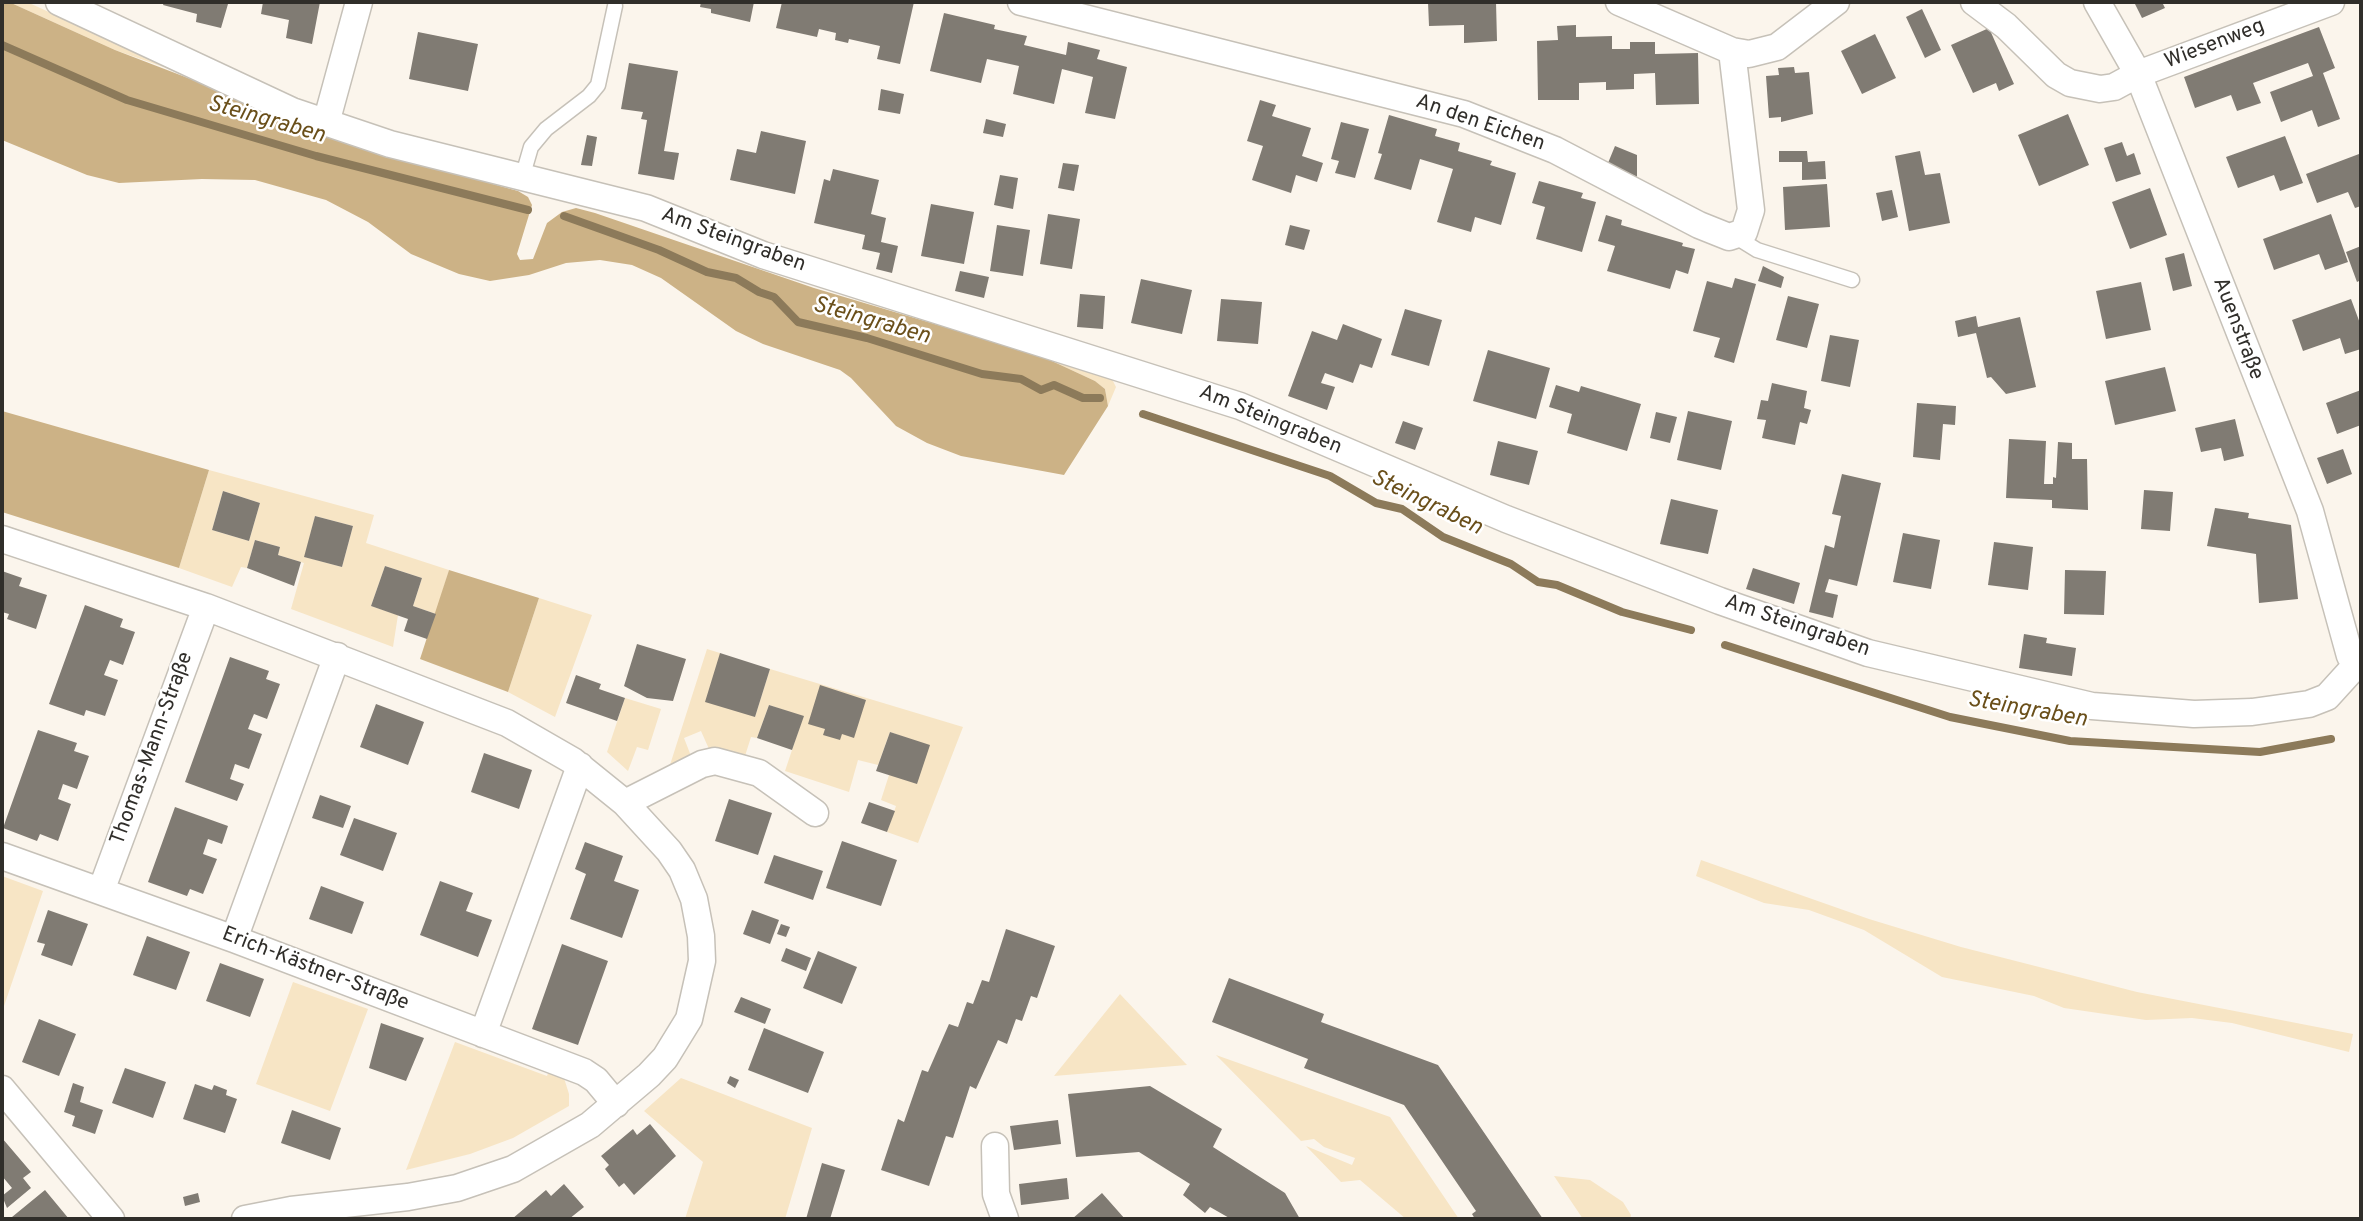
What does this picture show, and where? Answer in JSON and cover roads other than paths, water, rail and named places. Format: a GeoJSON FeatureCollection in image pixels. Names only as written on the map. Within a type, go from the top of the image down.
{"type":"FeatureCollection","features":[{"type":"Feature","properties":{"kind":"street","name":"Am Steingraben"},"geometry":{"type":"LineString","coordinates":[[59,2],[292,111],[390,144],[646,208],[763,255],[1240,405],[1519,524],[1720,601],[1868,653],[2092,706],[2194,714],[2273,711],[2309,704],[2327,697],[2359,664]]}},
{"type":"Feature","properties":{"kind":"street"},"geometry":{"type":"LineString","coordinates":[[326,123],[359,2]]}},
{"type":"Feature","properties":{"kind":"street","name":"An den Eichen"},"geometry":{"type":"LineString","coordinates":[[1021,2],[1464,114],[1555,150],[1727,236]]}},
{"type":"Feature","properties":{"kind":"street"},"geometry":{"type":"LineString","coordinates":[[1619,2],[1732,51],[1749,54],[1777,47],[1836,2]]}},
{"type":"Feature","properties":{"kind":"street","name":"Wiesenweg"},"geometry":{"type":"LineString","coordinates":[[1974,2],[2006,26],[2043,64],[2070,83],[2100,89],[2114,87],[2138,74],[2331,2]]}},
{"type":"Feature","properties":{"kind":"street","name":"Auenstraße"},"geometry":{"type":"LineString","coordinates":[[2097,2],[2138,74],[2310,511],[2342,632],[2350,656],[2359,664]]}},
{"type":"Feature","properties":{"kind":"street"},"geometry":{"type":"LineString","coordinates":[[1727,236],[1744,232],[1751,210],[1732,51]]}},
{"type":"Feature","properties":{"kind":"street"},"geometry":{"type":"LineString","coordinates":[[2,539],[206,607],[507,723],[580,766],[625,803],[656,834],[682,870],[698,914],[702,961],[692,1009],[677,1039],[657,1067],[617,1104],[564,1142],[488,1178],[408,1198],[338,1212],[245,1219]]}},
{"type":"Feature","properties":{"kind":"street","name":"Thomas-Mann-Straße"},"geometry":{"type":"LineString","coordinates":[[101,891],[206,607]]}},
{"type":"Feature","properties":{"kind":"street"},"geometry":{"type":"LineString","coordinates":[[234,939],[337,656]]}},
{"type":"Feature","properties":{"kind":"street"},"geometry":{"type":"LineString","coordinates":[[625,803],[702,764],[715,761],[759,773],[815,813]]}},
{"type":"Feature","properties":{"kind":"street"},"geometry":{"type":"LineString","coordinates":[[484,1034],[580,766]]}},
{"type":"Feature","properties":{"kind":"street","name":"Erich-Kästner-Straße"},"geometry":{"type":"LineString","coordinates":[[2,856],[234,939],[584,1072],[617,1104]]}},
{"type":"Feature","properties":{"kind":"street"},"geometry":{"type":"LineString","coordinates":[[2,1089],[111,1219]]}},
{"type":"Feature","properties":{"kind":"street"},"geometry":{"type":"LineString","coordinates":[[995,1146],[996,1194],[1005,1219]]}},
{"type":"Feature","properties":{"kind":"lane"},"geometry":{"type":"LineString","coordinates":[[522,178],[531,146],[546,129],[589,96],[598,85],[615,6]]}},
{"type":"Feature","properties":{"kind":"lane"},"geometry":{"type":"LineString","coordinates":[[1727,236],[1757,250],[1852,280]]}},
{"type":"Feature","properties":{"kind":"waterway","name":"Steingraben"},"geometry":{"type":"LineString","coordinates":[[2,45],[127,100],[316,156],[528,210]]}},
{"type":"Feature","properties":{"kind":"waterway","name":"Steingraben"},"geometry":{"type":"LineString","coordinates":[[564,216],[659,250],[707,272],[736,278],[759,292],[774,297],[798,322],[867,338],[982,374],[1021,379],[1041,390],[1054,385],[1083,398],[1100,398]]}},
{"type":"Feature","properties":{"kind":"waterway","name":"Steingraben"},"geometry":{"type":"LineString","coordinates":[[1143,414],[1330,476],[1376,503],[1402,509],[1443,537],[1511,564],[1538,582],[1557,585],[1622,612],[1691,630]]}},
{"type":"Feature","properties":{"kind":"waterway","name":"Steingraben"},"geometry":{"type":"LineString","coordinates":[[1725,645],[1950,717],[2070,741],[2260,752],[2331,739]]}}]}
